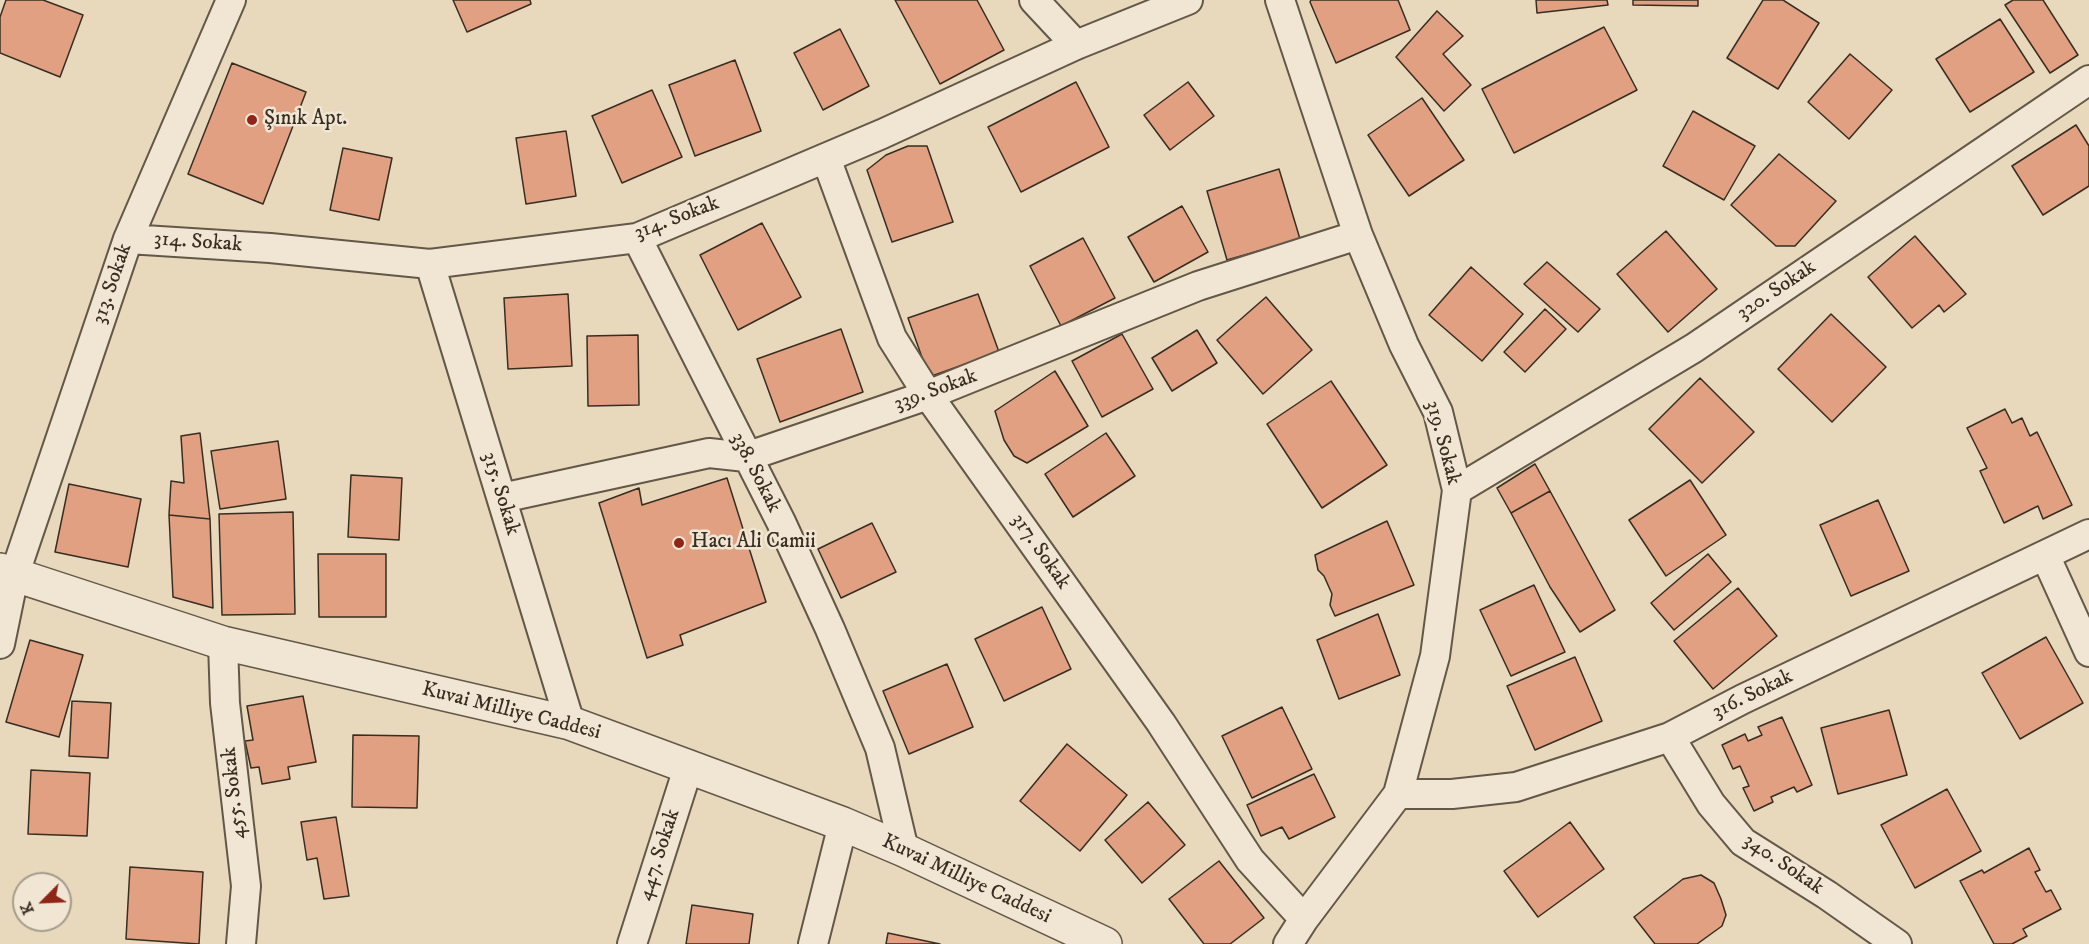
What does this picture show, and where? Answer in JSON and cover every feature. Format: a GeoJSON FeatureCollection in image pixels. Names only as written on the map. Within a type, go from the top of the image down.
{"type":"FeatureCollection","features":[{"type":"Feature","properties":{"kind":"street","name":"313. Sokak"},"geometry":{"type":"LineString","coordinates":[[0,644],[7,573],[128,239],[231,0]]}},
{"type":"Feature","properties":{"kind":"street"},"geometry":{"type":"LineString","coordinates":[[1034,0],[1076,45]]}},
{"type":"Feature","properties":{"kind":"street","name":"314. Sokak"},"geometry":{"type":"LineString","coordinates":[[128,239],[270,248],[430,264],[638,238],[826,158],[1076,45],[1188,0]]}},
{"type":"Feature","properties":{"kind":"street","name":"319. Sokak"},"geometry":{"type":"LineString","coordinates":[[1280,0],[1358,235],[1404,345],[1438,412],[1457,490],[1435,656],[1398,794],[1304,919],[1288,944]]}},
{"type":"Feature","properties":{"kind":"street","name":"320. Sokak"},"geometry":{"type":"LineString","coordinates":[[1457,490],[1694,348],[2089,80]]}},
{"type":"Feature","properties":{"kind":"street","name":"317. Sokak"},"geometry":{"type":"LineString","coordinates":[[826,158],[892,339],[928,396],[1161,723],[1250,860],[1304,919]]}},
{"type":"Feature","properties":{"kind":"street","name":"339. Sokak"},"geometry":{"type":"LineString","coordinates":[[502,498],[709,453],[746,457],[928,396],[1198,286],[1358,235]]}},
{"type":"Feature","properties":{"kind":"street","name":"338. Sokak"},"geometry":{"type":"LineString","coordinates":[[638,238],[746,457],[781,522],[830,629],[880,748],[904,850]]}},
{"type":"Feature","properties":{"kind":"street","name":"315. Sokak"},"geometry":{"type":"LineString","coordinates":[[430,264],[570,723]]}},
{"type":"Feature","properties":{"kind":"street","name":"316. Sokak"},"geometry":{"type":"LineString","coordinates":[[1398,794],[1452,794],[1516,787],[1670,737],[1754,694],[2089,534]]}},
{"type":"Feature","properties":{"kind":"street"},"geometry":{"type":"LineString","coordinates":[[2045,555],[2089,652]]}},
{"type":"Feature","properties":{"kind":"street","name":"Kuvai Milliye Caddesi"},"geometry":{"type":"LineString","coordinates":[[7,573],[223,643],[570,723],[689,765],[843,824],[1105,944]]}},
{"type":"Feature","properties":{"kind":"street","name":"455. Sokak"},"geometry":{"type":"LineString","coordinates":[[223,643],[225,703],[246,886],[241,944]]}},
{"type":"Feature","properties":{"kind":"street","name":"340. Sokak"},"geometry":{"type":"LineString","coordinates":[[1670,737],[1711,804],[1743,842],[1827,895],[1897,944]]}},
{"type":"Feature","properties":{"kind":"street","name":"447. Sokak"},"geometry":{"type":"LineString","coordinates":[[632,944],[689,765]]}},
{"type":"Feature","properties":{"kind":"street"},"geometry":{"type":"LineString","coordinates":[[813,944],[843,824]]}},
{"type":"Feature","properties":{"kind":"building"},"geometry":{"type":"Polygon","coordinates":[[[6,0],[43,0],[83,15],[60,77],[0,53],[0,17],[6,0]]]}},
{"type":"Feature","properties":{"kind":"building"},"geometry":{"type":"Polygon","coordinates":[[[453,0],[530,0],[531,4],[467,32],[453,0]]]}},
{"type":"Feature","properties":{"kind":"building"},"geometry":{"type":"Polygon","coordinates":[[[895,0],[977,0],[1004,50],[940,84],[895,0]]]}},
{"type":"Feature","properties":{"kind":"building"},"geometry":{"type":"Polygon","coordinates":[[[1311,0],[1398,0],[1410,30],[1336,63],[1311,0]]]}},
{"type":"Feature","properties":{"kind":"building"},"geometry":{"type":"Polygon","coordinates":[[[1536,0],[1607,0],[1608,5],[1537,13],[1536,0]]]}},
{"type":"Feature","properties":{"kind":"building"},"geometry":{"type":"Polygon","coordinates":[[[1633,0],[1698,0],[1698,6],[1633,5],[1633,0]]]}},
{"type":"Feature","properties":{"kind":"building"},"geometry":{"type":"Polygon","coordinates":[[[1763,0],[1783,0],[1819,23],[1778,89],[1727,58],[1763,0]]]}},
{"type":"Feature","properties":{"kind":"building"},"geometry":{"type":"Polygon","coordinates":[[[2013,0],[2043,0],[2078,55],[2050,73],[2005,5],[2013,0]]]}},
{"type":"Feature","properties":{"kind":"building"},"geometry":{"type":"Polygon","coordinates":[[[1437,11],[1463,36],[1443,54],[1471,85],[1444,111],[1396,57],[1437,11]]]}},
{"type":"Feature","properties":{"kind":"building"},"geometry":{"type":"Polygon","coordinates":[[[2000,19],[2034,72],[1970,112],[1936,59],[2000,19]]]}},
{"type":"Feature","properties":{"kind":"building"},"geometry":{"type":"Polygon","coordinates":[[[1604,27],[1637,90],[1514,153],[1482,89],[1604,27]]]}},
{"type":"Feature","properties":{"kind":"building"},"geometry":{"type":"Polygon","coordinates":[[[840,29],[869,86],[823,110],[794,53],[840,29]]]}},
{"type":"Feature","properties":{"kind":"building"},"geometry":{"type":"Polygon","coordinates":[[[1850,54],[1892,90],[1849,139],[1808,102],[1850,54]]]}},
{"type":"Feature","properties":{"kind":"building"},"geometry":{"type":"Polygon","coordinates":[[[735,60],[761,131],[695,156],[669,85],[735,60]]]}},
{"type":"Feature","properties":{"kind":"building","name":"Şınık Apt."},"geometry":{"type":"Polygon","coordinates":[[[232,63],[306,92],[263,204],[188,174],[232,63]]]}},
{"type":"Feature","properties":{"kind":"building"},"geometry":{"type":"Polygon","coordinates":[[[1076,82],[1109,147],[1021,192],[988,127],[1076,82]]]}},
{"type":"Feature","properties":{"kind":"building"},"geometry":{"type":"Polygon","coordinates":[[[1188,82],[1214,116],[1170,150],[1144,115],[1188,82]]]}},
{"type":"Feature","properties":{"kind":"building"},"geometry":{"type":"Polygon","coordinates":[[[652,90],[682,157],[622,183],[592,116],[652,90]]]}},
{"type":"Feature","properties":{"kind":"building"},"geometry":{"type":"Polygon","coordinates":[[[1422,98],[1464,160],[1409,196],[1368,135],[1422,98]]]}},
{"type":"Feature","properties":{"kind":"building"},"geometry":{"type":"Polygon","coordinates":[[[1693,111],[1755,146],[1724,200],[1663,166],[1693,111]]]}},
{"type":"Feature","properties":{"kind":"building"},"geometry":{"type":"Polygon","coordinates":[[[2076,125],[2089,146],[2089,186],[2043,215],[2012,166],[2076,125]]]}},
{"type":"Feature","properties":{"kind":"building"},"geometry":{"type":"Polygon","coordinates":[[[566,131],[576,196],[526,204],[516,138],[566,131]]]}},
{"type":"Feature","properties":{"kind":"building"},"geometry":{"type":"Polygon","coordinates":[[[908,146],[927,146],[953,222],[892,242],[867,170],[886,155],[908,146]]]}},
{"type":"Feature","properties":{"kind":"building"},"geometry":{"type":"Polygon","coordinates":[[[343,148],[392,158],[379,220],[330,210],[343,148]]]}},
{"type":"Feature","properties":{"kind":"building"},"geometry":{"type":"Polygon","coordinates":[[[1779,154],[1836,201],[1795,246],[1776,246],[1731,205],[1779,154]]]}},
{"type":"Feature","properties":{"kind":"building"},"geometry":{"type":"Polygon","coordinates":[[[1279,169],[1300,239],[1227,260],[1207,191],[1279,169]]]}},
{"type":"Feature","properties":{"kind":"building"},"geometry":{"type":"Polygon","coordinates":[[[1182,206],[1208,252],[1154,282],[1128,237],[1182,206]]]}},
{"type":"Feature","properties":{"kind":"building"},"geometry":{"type":"Polygon","coordinates":[[[762,223],[801,297],[738,330],[700,255],[762,223]]]}},
{"type":"Feature","properties":{"kind":"building"},"geometry":{"type":"Polygon","coordinates":[[[1666,231],[1717,289],[1668,332],[1617,274],[1666,231]]]}},
{"type":"Feature","properties":{"kind":"building"},"geometry":{"type":"Polygon","coordinates":[[[1915,236],[1966,294],[1944,312],[1939,305],[1912,328],[1868,277],[1915,236]]]}},
{"type":"Feature","properties":{"kind":"building"},"geometry":{"type":"Polygon","coordinates":[[[1083,238],[1115,298],[1061,326],[1030,266],[1083,238]]]}},
{"type":"Feature","properties":{"kind":"building"},"geometry":{"type":"Polygon","coordinates":[[[1547,262],[1600,309],[1578,332],[1524,284],[1547,262]]]}},
{"type":"Feature","properties":{"kind":"building"},"geometry":{"type":"Polygon","coordinates":[[[1471,267],[1523,314],[1482,361],[1429,315],[1471,267]]]}},
{"type":"Feature","properties":{"kind":"building"},"geometry":{"type":"Polygon","coordinates":[[[568,294],[572,366],[508,369],[504,298],[568,294]]]}},
{"type":"Feature","properties":{"kind":"building"},"geometry":{"type":"Polygon","coordinates":[[[978,294],[999,352],[929,377],[908,318],[978,294]]]}},
{"type":"Feature","properties":{"kind":"building"},"geometry":{"type":"Polygon","coordinates":[[[1266,297],[1312,350],[1263,394],[1217,340],[1266,297]]]}},
{"type":"Feature","properties":{"kind":"building"},"geometry":{"type":"Polygon","coordinates":[[[1545,309],[1566,329],[1525,372],[1504,352],[1545,309]]]}},
{"type":"Feature","properties":{"kind":"building"},"geometry":{"type":"Polygon","coordinates":[[[1831,314],[1886,367],[1832,422],[1778,369],[1831,314]]]}},
{"type":"Feature","properties":{"kind":"building"},"geometry":{"type":"Polygon","coordinates":[[[841,329],[863,392],[780,422],[757,359],[841,329]]]}},
{"type":"Feature","properties":{"kind":"building"},"geometry":{"type":"Polygon","coordinates":[[[1197,330],[1217,363],[1172,391],[1152,358],[1197,330]]]}},
{"type":"Feature","properties":{"kind":"building"},"geometry":{"type":"Polygon","coordinates":[[[1122,334],[1153,389],[1102,417],[1072,361],[1122,334]]]}},
{"type":"Feature","properties":{"kind":"building"},"geometry":{"type":"Polygon","coordinates":[[[638,335],[639,405],[588,406],[587,336],[638,335]]]}},
{"type":"Feature","properties":{"kind":"building"},"geometry":{"type":"Polygon","coordinates":[[[1055,371],[1088,426],[1027,463],[1014,456],[1004,440],[995,411],[1055,371]]]}},
{"type":"Feature","properties":{"kind":"building"},"geometry":{"type":"Polygon","coordinates":[[[1700,378],[1754,432],[1702,483],[1649,429],[1700,378]]]}},
{"type":"Feature","properties":{"kind":"building"},"geometry":{"type":"Polygon","coordinates":[[[1331,381],[1387,465],[1322,508],[1267,424],[1331,381]]]}},
{"type":"Feature","properties":{"kind":"building"},"geometry":{"type":"Polygon","coordinates":[[[2005,409],[2012,423],[2022,418],[2030,436],[2037,432],[2072,505],[2043,519],[2038,506],[2004,523],[1980,471],[1987,468],[1967,428],[2005,409]]]}},
{"type":"Feature","properties":{"kind":"building"},"geometry":{"type":"Polygon","coordinates":[[[200,433],[210,519],[169,515],[171,481],[184,483],[181,436],[200,433]]]}},
{"type":"Feature","properties":{"kind":"building"},"geometry":{"type":"Polygon","coordinates":[[[1106,433],[1135,476],[1073,517],[1045,474],[1106,433]]]}},
{"type":"Feature","properties":{"kind":"building"},"geometry":{"type":"Polygon","coordinates":[[[278,441],[286,499],[220,509],[211,451],[278,441]]]}},
{"type":"Feature","properties":{"kind":"building"},"geometry":{"type":"Polygon","coordinates":[[[1535,464],[1550,491],[1511,513],[1497,488],[1535,464]]]}},
{"type":"Feature","properties":{"kind":"building"},"geometry":{"type":"Polygon","coordinates":[[[351,475],[402,478],[399,540],[348,537],[351,475]]]}},
{"type":"Feature","properties":{"kind":"building","name":"Hacı Ali Camii"},"geometry":{"type":"Polygon","coordinates":[[[727,478],[766,602],[680,635],[683,645],[647,658],[599,503],[639,488],[642,505],[727,478]]]}},
{"type":"Feature","properties":{"kind":"building"},"geometry":{"type":"Polygon","coordinates":[[[1690,480],[1726,535],[1666,576],[1629,520],[1690,480]]]}},
{"type":"Feature","properties":{"kind":"building"},"geometry":{"type":"Polygon","coordinates":[[[69,484],[141,499],[128,567],[55,552],[69,484]]]}},
{"type":"Feature","properties":{"kind":"building"},"geometry":{"type":"Polygon","coordinates":[[[1550,491],[1615,610],[1580,632],[1550,587],[1511,513],[1550,491]]]}},
{"type":"Feature","properties":{"kind":"building"},"geometry":{"type":"Polygon","coordinates":[[[1878,500],[1909,571],[1851,596],[1820,525],[1878,500]]]}},
{"type":"Feature","properties":{"kind":"building"},"geometry":{"type":"Polygon","coordinates":[[[293,512],[295,614],[222,615],[219,514],[293,512]]]}},
{"type":"Feature","properties":{"kind":"building"},"geometry":{"type":"Polygon","coordinates":[[[169,515],[210,519],[213,608],[173,597],[169,515]]]}},
{"type":"Feature","properties":{"kind":"building"},"geometry":{"type":"Polygon","coordinates":[[[1387,521],[1414,585],[1335,616],[1330,605],[1332,594],[1324,576],[1318,570],[1315,555],[1387,521]]]}},
{"type":"Feature","properties":{"kind":"building"},"geometry":{"type":"Polygon","coordinates":[[[872,523],[896,572],[841,598],[818,549],[872,523]]]}},
{"type":"Feature","properties":{"kind":"building"},"geometry":{"type":"Polygon","coordinates":[[[318,554],[386,554],[386,617],[319,617],[318,554]]]}},
{"type":"Feature","properties":{"kind":"building"},"geometry":{"type":"Polygon","coordinates":[[[1708,554],[1731,582],[1674,630],[1651,603],[1708,554]]]}},
{"type":"Feature","properties":{"kind":"building"},"geometry":{"type":"Polygon","coordinates":[[[1534,585],[1565,652],[1511,676],[1480,610],[1534,585]]]}},
{"type":"Feature","properties":{"kind":"building"},"geometry":{"type":"Polygon","coordinates":[[[1738,588],[1777,636],[1713,689],[1674,641],[1738,588]]]}},
{"type":"Feature","properties":{"kind":"building"},"geometry":{"type":"Polygon","coordinates":[[[1042,607],[1071,669],[1004,701],[975,639],[1042,607]]]}},
{"type":"Feature","properties":{"kind":"building"},"geometry":{"type":"Polygon","coordinates":[[[1378,614],[1400,675],[1339,699],[1317,640],[1378,614]]]}},
{"type":"Feature","properties":{"kind":"building"},"geometry":{"type":"Polygon","coordinates":[[[2046,637],[2083,703],[2020,739],[1982,673],[2046,637]]]}},
{"type":"Feature","properties":{"kind":"building"},"geometry":{"type":"Polygon","coordinates":[[[30,640],[83,655],[59,737],[6,722],[30,640]]]}},
{"type":"Feature","properties":{"kind":"building"},"geometry":{"type":"Polygon","coordinates":[[[1575,657],[1602,721],[1535,750],[1507,686],[1575,657]]]}},
{"type":"Feature","properties":{"kind":"building"},"geometry":{"type":"Polygon","coordinates":[[[947,664],[973,727],[909,754],[883,691],[947,664]]]}},
{"type":"Feature","properties":{"kind":"building"},"geometry":{"type":"Polygon","coordinates":[[[303,696],[316,762],[288,767],[290,779],[262,784],[259,767],[251,768],[245,741],[253,740],[247,706],[303,696]]]}},
{"type":"Feature","properties":{"kind":"building"},"geometry":{"type":"Polygon","coordinates":[[[72,701],[111,703],[108,758],[69,756],[72,701]]]}},
{"type":"Feature","properties":{"kind":"building"},"geometry":{"type":"Polygon","coordinates":[[[1282,707],[1312,769],[1252,798],[1222,736],[1282,707]]]}},
{"type":"Feature","properties":{"kind":"building"},"geometry":{"type":"Polygon","coordinates":[[[1889,710],[1907,775],[1838,794],[1821,728],[1889,710]]]}},
{"type":"Feature","properties":{"kind":"building"},"geometry":{"type":"Polygon","coordinates":[[[1782,717],[1812,785],[1797,792],[1794,787],[1771,797],[1773,802],[1754,811],[1743,788],[1749,786],[1740,766],[1733,769],[1722,745],[1745,734],[1748,741],[1762,735],[1758,727],[1782,717]]]}},
{"type":"Feature","properties":{"kind":"building"},"geometry":{"type":"Polygon","coordinates":[[[353,735],[419,736],[417,808],[352,807],[353,735]]]}},
{"type":"Feature","properties":{"kind":"building"},"geometry":{"type":"Polygon","coordinates":[[[1067,744],[1127,795],[1080,851],[1020,801],[1067,744]]]}},
{"type":"Feature","properties":{"kind":"building"},"geometry":{"type":"Polygon","coordinates":[[[31,770],[90,773],[87,836],[28,834],[31,770]]]}},
{"type":"Feature","properties":{"kind":"building"},"geometry":{"type":"Polygon","coordinates":[[[1314,774],[1335,817],[1289,839],[1282,827],[1261,836],[1247,805],[1314,774]]]}},
{"type":"Feature","properties":{"kind":"building"},"geometry":{"type":"Polygon","coordinates":[[[1947,789],[1981,851],[1915,888],[1881,825],[1947,789]]]}},
{"type":"Feature","properties":{"kind":"building"},"geometry":{"type":"Polygon","coordinates":[[[1148,802],[1185,845],[1142,883],[1105,840],[1148,802]]]}},
{"type":"Feature","properties":{"kind":"building"},"geometry":{"type":"Polygon","coordinates":[[[336,817],[349,896],[324,899],[317,858],[307,860],[301,822],[336,817]]]}},
{"type":"Feature","properties":{"kind":"building"},"geometry":{"type":"Polygon","coordinates":[[[1570,822],[1604,869],[1538,917],[1504,871],[1570,822]]]}},
{"type":"Feature","properties":{"kind":"building"},"geometry":{"type":"Polygon","coordinates":[[[2029,848],[2040,870],[2035,872],[2046,892],[2051,890],[2061,909],[2023,929],[2027,936],[2012,944],[1994,944],[1960,881],[1982,870],[1984,873],[2029,848]]]}},
{"type":"Feature","properties":{"kind":"building"},"geometry":{"type":"Polygon","coordinates":[[[1219,861],[1264,918],[1230,944],[1204,944],[1169,899],[1219,861]]]}},
{"type":"Feature","properties":{"kind":"building"},"geometry":{"type":"Polygon","coordinates":[[[130,867],[203,872],[199,944],[126,939],[130,867]]]}},
{"type":"Feature","properties":{"kind":"building"},"geometry":{"type":"Polygon","coordinates":[[[1701,875],[1714,883],[1721,899],[1726,915],[1722,926],[1697,944],[1655,944],[1634,917],[1683,879],[1701,875]]]}},
{"type":"Feature","properties":{"kind":"building"},"geometry":{"type":"Polygon","coordinates":[[[692,905],[753,914],[749,944],[686,944],[692,905]]]}},
{"type":"Feature","properties":{"kind":"building"},"geometry":{"type":"Polygon","coordinates":[[[888,933],[940,944],[886,944],[888,933]]]}},
{"type":"Feature","properties":{"kind":"place","name":"Şınık Apt."},"geometry":{"type":"Point","coordinates":[252,120]}},
{"type":"Feature","properties":{"kind":"place","name":"Hacı Ali Camii"},"geometry":{"type":"Point","coordinates":[679,543]}}]}
